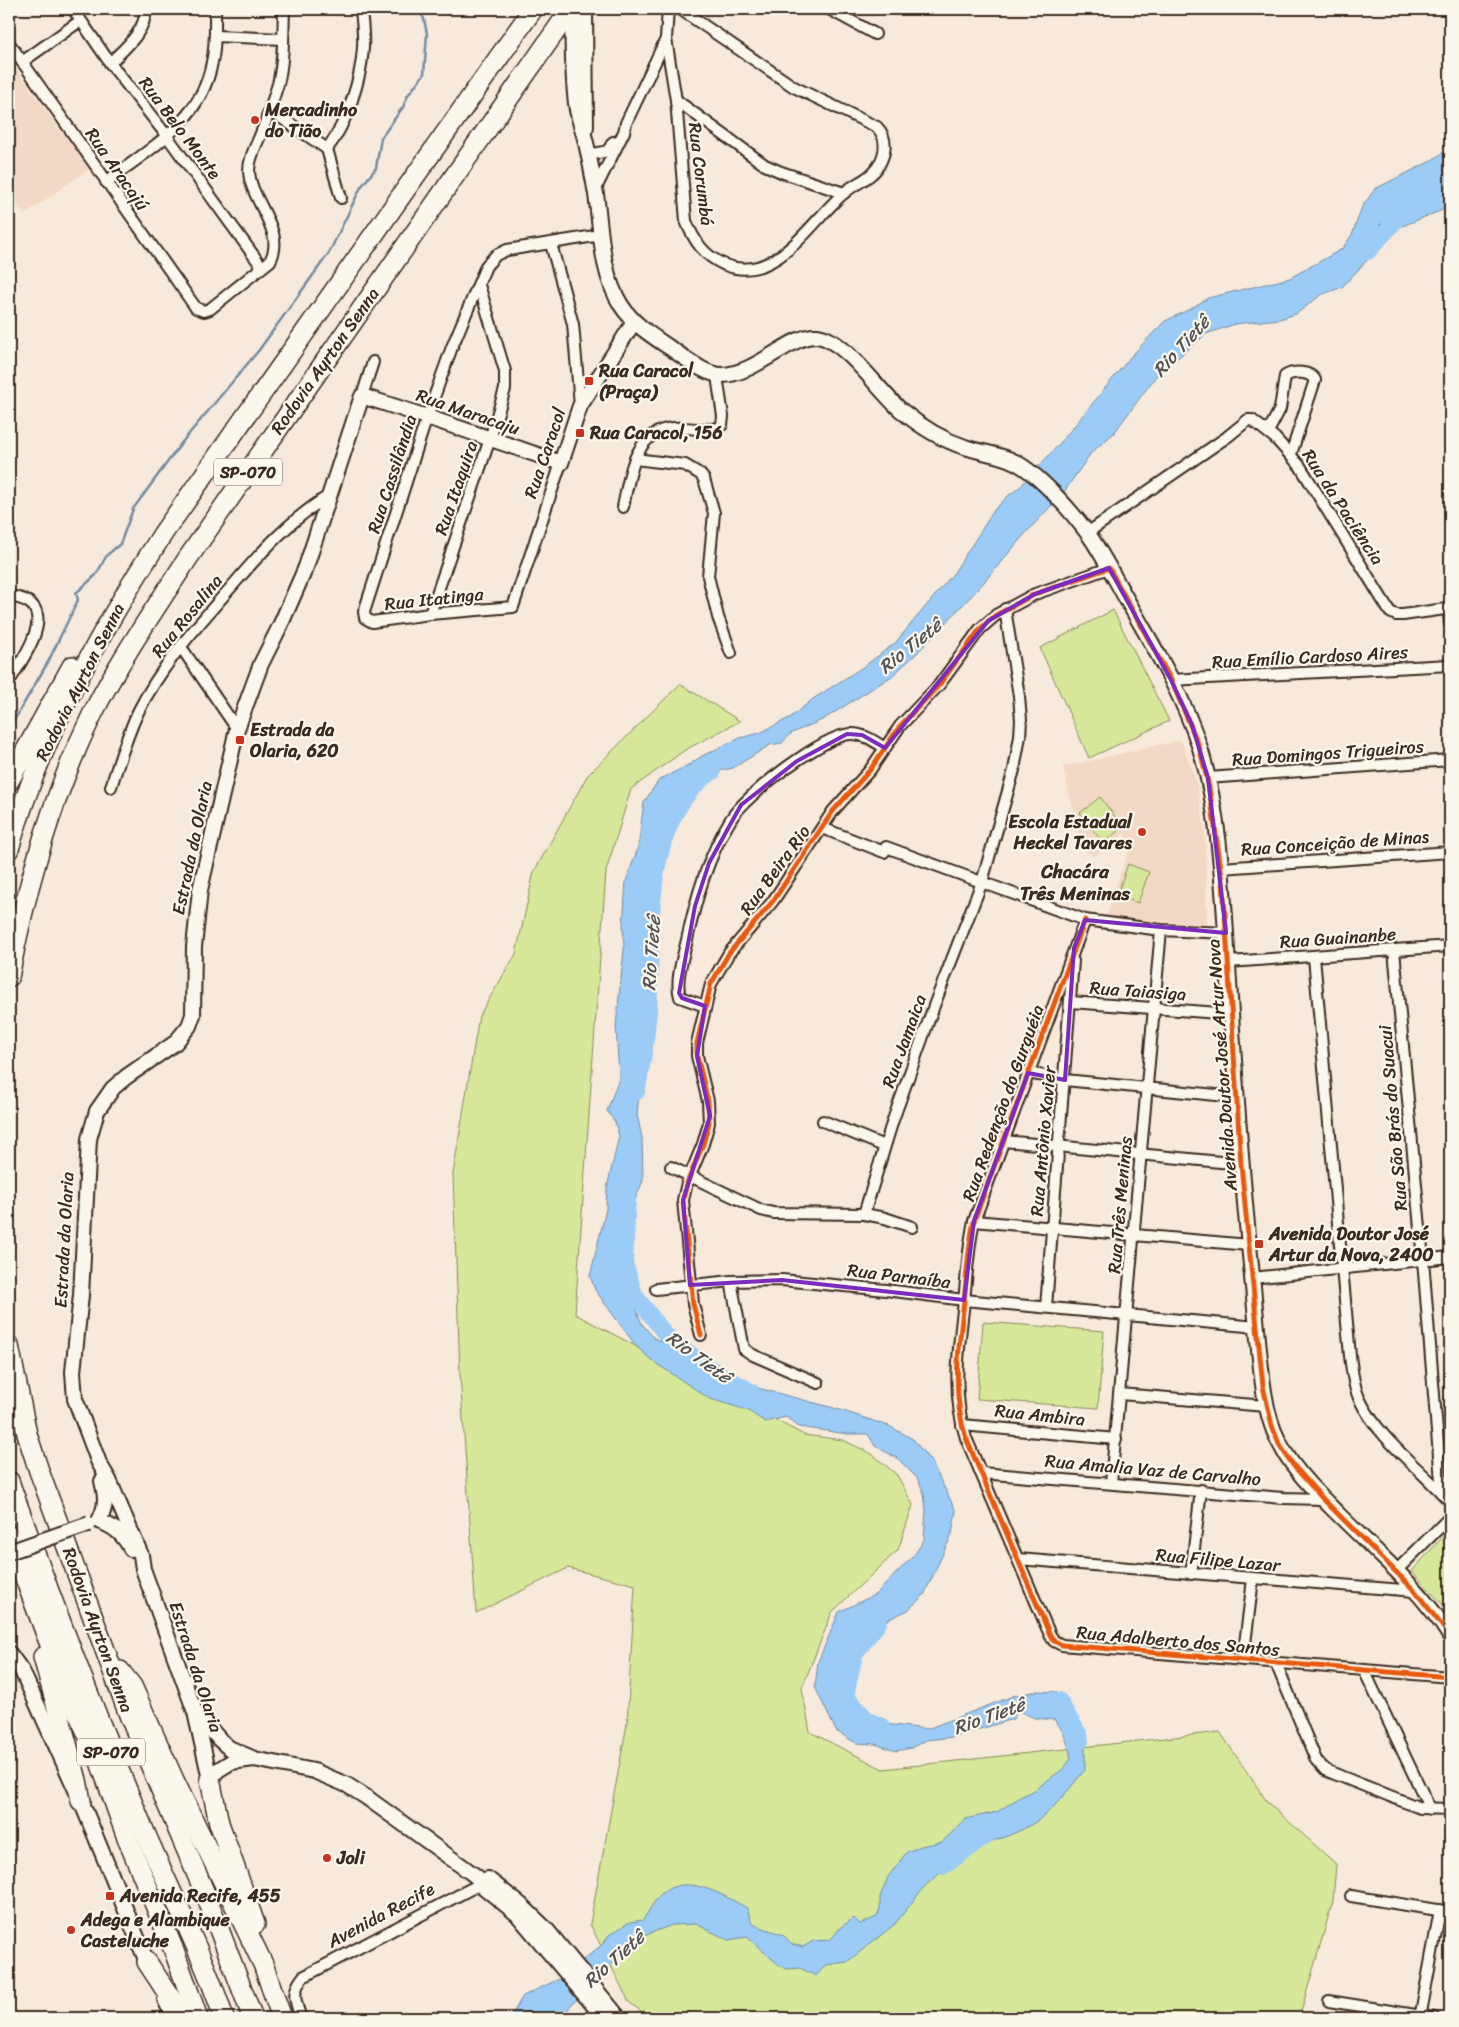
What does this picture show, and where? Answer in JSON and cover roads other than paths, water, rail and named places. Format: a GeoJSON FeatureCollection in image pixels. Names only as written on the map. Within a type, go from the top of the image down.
{"type":"FeatureCollection","features":[{"type":"Feature","properties":{"kind":"highway","name":"Rodovia Ayrton Senna"},"geometry":{"type":"LineString","coordinates":[[9,849],[38,766],[64,707],[128,588],[164,532],[533,9]]}},
{"type":"Feature","properties":{"kind":"highway","name":"Rodovia Ayrton Senna"},"geometry":{"type":"LineString","coordinates":[[9,977],[28,890],[66,775],[93,713],[134,642],[194,550],[572,9]]}},
{"type":"Feature","properties":{"kind":"highway"},"geometry":{"type":"LineString","coordinates":[[9,792],[12,775],[76,658],[128,588]]}},
{"type":"Feature","properties":{"kind":"highway","name":"Rodovia Ayrton Senna"},"geometry":{"type":"LineString","coordinates":[[9,1346],[27,1434],[37,1464],[129,1715],[207,1898],[253,2018]]}},
{"type":"Feature","properties":{"kind":"highway","name":"Rodovia Ayrton Senna"},"geometry":{"type":"LineString","coordinates":[[9,1481],[96,1715],[145,1833],[214,1988],[224,2018]]}},
{"type":"Feature","properties":{"kind":"highway"},"geometry":{"type":"LineString","coordinates":[[9,1536],[75,1770],[81,1801]]}},
{"type":"Feature","properties":{"kind":"highway"},"geometry":{"type":"LineString","coordinates":[[14,1558],[64,1682],[99,1759],[127,1838],[173,1948],[198,2018]]}},
{"type":"Feature","properties":{"kind":"highway"},"geometry":{"type":"LineString","coordinates":[[108,1655],[132,1686],[174,1780],[263,1964],[282,2018]]}},
{"type":"Feature","properties":{"kind":"highway"},"geometry":{"type":"LineString","coordinates":[[210,1779],[220,1822],[260,1940],[263,1964]]}},
{"type":"Feature","properties":{"kind":"highway"},"geometry":{"type":"LineString","coordinates":[[147,1962],[184,2018]]}},
{"type":"Feature","properties":{"kind":"main road"},"geometry":{"type":"LineString","coordinates":[[572,9],[576,109],[586,140]]}},
{"type":"Feature","properties":{"kind":"main road"},"geometry":{"type":"LineString","coordinates":[[585,9],[586,140],[601,235],[612,286],[620,304],[634,322],[681,356],[717,376]]}},
{"type":"Feature","properties":{"kind":"main road","name":"Rua Caracol"},"geometry":{"type":"LineString","coordinates":[[560,463],[580,406],[634,322]]}},
{"type":"Feature","properties":{"kind":"main road","name":"Avenida Doutor José Artur Nova"},"geometry":{"type":"LineString","coordinates":[[717,376],[755,366],[803,338],[816,336],[830,340],[844,350],[890,400],[924,426],[960,446],[1014,461],[1029,470],[1068,509],[1088,533],[1109,568],[1171,680],[1194,732],[1208,778],[1221,868],[1229,962],[1241,1164],[1252,1278],[1266,1406],[1272,1426],[1285,1454],[1323,1499],[1415,1591],[1449,1629]]}},
{"type":"Feature","properties":{"kind":"main road","name":"Rua Maracaju"},"geometry":{"type":"LineString","coordinates":[[362,396],[560,463]]}},
{"type":"Feature","properties":{"kind":"main road","name":"Estrada da Olaria"},"geometry":{"type":"LineString","coordinates":[[142,1568],[134,1557],[125,1538],[111,1526],[94,1522],[106,1506],[106,1497],[98,1463],[75,1399],[73,1372],[81,1295],[88,1139],[97,1111],[113,1088],[176,1043],[189,1026],[193,1015],[194,948],[200,890],[237,728],[261,664],[306,567],[362,396]]}},
{"type":"Feature","properties":{"kind":"main road","name":"Estrada da Olaria"},"geometry":{"type":"LineString","coordinates":[[98,1463],[110,1480],[141,1555],[142,1568],[195,1712],[210,1779]]}},
{"type":"Feature","properties":{"kind":"main road"},"geometry":{"type":"LineString","coordinates":[[14,1558],[94,1522]]}},
{"type":"Feature","properties":{"kind":"main road"},"geometry":{"type":"LineString","coordinates":[[9,1654],[22,1671],[81,1801],[147,1962]]}},
{"type":"Feature","properties":{"kind":"main road"},"geometry":{"type":"LineString","coordinates":[[195,1712],[224,1744],[254,1759],[314,1771],[347,1785],[521,1905],[546,1929],[561,1958],[591,1995],[604,2018]]}},
{"type":"Feature","properties":{"kind":"main road"},"geometry":{"type":"LineString","coordinates":[[210,1779],[218,1770],[231,1762],[254,1759]]}},
{"type":"Feature","properties":{"kind":"main road"},"geometry":{"type":"LineString","coordinates":[[591,1995],[619,2018]]}},
{"type":"Feature","properties":{"kind":"street","name":"Rua Belo Monte"},"geometry":{"type":"LineString","coordinates":[[73,9],[110,63],[167,136],[262,267]]}},
{"type":"Feature","properties":{"kind":"street"},"geometry":{"type":"LineString","coordinates":[[110,63],[140,31],[145,19],[146,9]]}},
{"type":"Feature","properties":{"kind":"street"},"geometry":{"type":"LineString","coordinates":[[106,182],[167,136],[189,115],[199,99],[212,64],[215,9]]}},
{"type":"Feature","properties":{"kind":"street"},"geometry":{"type":"LineString","coordinates":[[262,267],[270,261],[274,245],[272,231],[254,192],[249,172],[252,156],[270,110],[282,66],[284,9]]}},
{"type":"Feature","properties":{"kind":"street"},"geometry":{"type":"LineString","coordinates":[[326,148],[341,126],[355,91],[363,47],[361,9]]}},
{"type":"Feature","properties":{"kind":"street"},"geometry":{"type":"LineString","coordinates":[[595,190],[624,132],[626,123],[666,39],[668,9]]}},
{"type":"Feature","properties":{"kind":"street","name":"Rua Corumbá"},"geometry":{"type":"LineString","coordinates":[[666,39],[676,100],[686,221],[692,237],[703,251],[714,260],[729,266],[747,269],[764,266],[784,254],[844,193],[873,174],[878,168],[885,147],[885,139],[877,127],[794,87],[680,9]]}},
{"type":"Feature","properties":{"kind":"street"},"geometry":{"type":"LineString","coordinates":[[829,9],[875,34]]}},
{"type":"Feature","properties":{"kind":"street"},"geometry":{"type":"LineString","coordinates":[[22,62],[80,21]]}},
{"type":"Feature","properties":{"kind":"street"},"geometry":{"type":"LineString","coordinates":[[215,36],[283,39]]}},
{"type":"Feature","properties":{"kind":"street","name":"Rua Aracajú"},"geometry":{"type":"LineString","coordinates":[[9,44],[196,308],[200,311],[210,310],[262,267]]}},
{"type":"Feature","properties":{"kind":"street"},"geometry":{"type":"LineString","coordinates":[[676,100],[765,165],[844,193]]}},
{"type":"Feature","properties":{"kind":"street"},"geometry":{"type":"LineString","coordinates":[[270,110],[326,148],[341,198]]}},
{"type":"Feature","properties":{"kind":"street"},"geometry":{"type":"LineString","coordinates":[[588,155],[608,151],[619,130],[626,123]]}},
{"type":"Feature","properties":{"kind":"street","name":"Rua Cassilândia"},"geometry":{"type":"LineString","coordinates":[[364,612],[427,417],[452,347],[486,266],[496,255],[507,250],[601,235]]}},
{"type":"Feature","properties":{"kind":"street"},"geometry":{"type":"LineString","coordinates":[[551,244],[573,324],[580,406]]}},
{"type":"Feature","properties":{"kind":"street","name":"Rua Itaquira"},"geometry":{"type":"LineString","coordinates":[[430,614],[490,439],[506,380],[479,285]]}},
{"type":"Feature","properties":{"kind":"street"},"geometry":{"type":"LineString","coordinates":[[362,396],[373,362]]}},
{"type":"Feature","properties":{"kind":"street"},"geometry":{"type":"LineString","coordinates":[[1268,432],[1280,409],[1285,376],[1289,374],[1309,374],[1313,376],[1315,380],[1291,454]]}},
{"type":"Feature","properties":{"kind":"street"},"geometry":{"type":"LineString","coordinates":[[623,507],[635,458],[644,442],[662,430],[673,428],[719,428],[723,421],[723,416],[717,376]]}},
{"type":"Feature","properties":{"kind":"street","name":"Rua da Paciência"},"geometry":{"type":"LineString","coordinates":[[1088,533],[1228,437],[1248,420],[1255,421],[1291,454],[1390,612],[1396,615],[1403,615],[1445,609],[1449,613],[1450,624]]}},
{"type":"Feature","properties":{"kind":"street"},"geometry":{"type":"LineString","coordinates":[[635,458],[685,465],[693,468],[704,479],[714,514],[708,576],[718,618],[732,653]]}},
{"type":"Feature","properties":{"kind":"street","name":"Rua Caracol"},"geometry":{"type":"LineString","coordinates":[[513,607],[560,463]]}},
{"type":"Feature","properties":{"kind":"street","name":"Rua Rosalina"},"geometry":{"type":"LineString","coordinates":[[112,787],[120,757],[138,713],[153,686],[180,647],[275,538],[300,516],[330,495]]}},
{"type":"Feature","properties":{"kind":"street","name":"Rua Beira Rio"},"geometry":{"type":"LineString","coordinates":[[701,1335],[695,1316],[690,1285],[683,1207],[684,1192],[709,1123],[708,1101],[697,1056],[697,1043],[711,984],[718,969],[773,901],[834,811],[870,770],[900,726],[939,685],[980,629],[1006,609],[1035,594],[1109,568]]}},
{"type":"Feature","properties":{"kind":"street"},"geometry":{"type":"LineString","coordinates":[[9,596],[31,603],[38,623],[35,636],[9,682]]}},
{"type":"Feature","properties":{"kind":"street","name":"Rua Itatinga"},"geometry":{"type":"LineString","coordinates":[[364,612],[366,618],[372,622],[430,614],[513,607]]}},
{"type":"Feature","properties":{"kind":"street","name":"Rua Jamaica"},"geometry":{"type":"LineString","coordinates":[[864,1214],[884,1146],[935,1003],[982,882],[1014,770],[1020,736],[1019,696],[1006,609]]}},
{"type":"Feature","properties":{"kind":"street"},"geometry":{"type":"LineString","coordinates":[[180,647],[237,728]]}},
{"type":"Feature","properties":{"kind":"street","name":"Rua Emílio Cardoso Aires"},"geometry":{"type":"LineString","coordinates":[[1171,680],[1450,665]]}},
{"type":"Feature","properties":{"kind":"street"},"geometry":{"type":"LineString","coordinates":[[705,1006],[682,998],[679,993],[684,953],[702,884],[721,838],[736,811],[760,789],[797,761],[836,738],[847,734],[857,734],[885,748]]}},
{"type":"Feature","properties":{"kind":"street","name":"Rua Domingos Trigueiros"},"geometry":{"type":"LineString","coordinates":[[1208,778],[1450,760]]}},
{"type":"Feature","properties":{"kind":"street"},"geometry":{"type":"LineString","coordinates":[[822,828],[982,882],[1085,920],[1161,930],[1226,933]]}},
{"type":"Feature","properties":{"kind":"street","name":"Rua Conceição de Minas"},"geometry":{"type":"LineString","coordinates":[[1221,868],[1450,852]]}},
{"type":"Feature","properties":{"kind":"street","name":"Rua Redenção do Gurguéia"},"geometry":{"type":"LineString","coordinates":[[964,1300],[974,1221],[1085,920]]}},
{"type":"Feature","properties":{"kind":"street","name":"Rua Três Meninas"},"geometry":{"type":"LineString","coordinates":[[1111,1483],[1161,930]]}},
{"type":"Feature","properties":{"kind":"street","name":"Rua Guainanbe"},"geometry":{"type":"LineString","coordinates":[[1229,962],[1450,946]]}},
{"type":"Feature","properties":{"kind":"street","name":"Rua Antônio Xavier"},"geometry":{"type":"LineString","coordinates":[[1046,1307],[1074,948]]}},
{"type":"Feature","properties":{"kind":"street","name":"Rua São Brás do Suacui"},"geometry":{"type":"LineString","coordinates":[[1394,950],[1423,1260],[1442,1493]]}},
{"type":"Feature","properties":{"kind":"street"},"geometry":{"type":"LineString","coordinates":[[1314,956],[1350,1356],[1359,1397],[1376,1424],[1450,1502]]}},
{"type":"Feature","properties":{"kind":"street","name":"Rua Taiasiga"},"geometry":{"type":"LineString","coordinates":[[1071,1002],[1232,1014]]}},
{"type":"Feature","properties":{"kind":"street"},"geometry":{"type":"LineString","coordinates":[[1028,1073],[1065,1080],[1236,1097]]}},
{"type":"Feature","properties":{"kind":"street"},"geometry":{"type":"LineString","coordinates":[[823,1121],[884,1146]]}},
{"type":"Feature","properties":{"kind":"street"},"geometry":{"type":"LineString","coordinates":[[1004,1141],[1241,1164]]}},
{"type":"Feature","properties":{"kind":"street"},"geometry":{"type":"LineString","coordinates":[[671,1167],[751,1206],[773,1213],[864,1214],[912,1227]]}},
{"type":"Feature","properties":{"kind":"street"},"geometry":{"type":"LineString","coordinates":[[974,1221],[1249,1245]]}},
{"type":"Feature","properties":{"kind":"street"},"geometry":{"type":"LineString","coordinates":[[1252,1278],[1450,1257]]}},
{"type":"Feature","properties":{"kind":"street","name":"Rua Parnaíba"},"geometry":{"type":"LineString","coordinates":[[656,1289],[732,1281],[792,1280],[964,1300],[1257,1327]]}},
{"type":"Feature","properties":{"kind":"street"},"geometry":{"type":"LineString","coordinates":[[732,1281],[744,1349],[753,1355],[818,1383]]}},
{"type":"Feature","properties":{"kind":"street","name":"Rua Adalberto dos Santos"},"geometry":{"type":"LineString","coordinates":[[964,1300],[957,1379],[958,1409],[962,1425],[1050,1635],[1057,1643],[1450,1677]]}},
{"type":"Feature","properties":{"kind":"street"},"geometry":{"type":"LineString","coordinates":[[1120,1394],[1266,1406]]}},
{"type":"Feature","properties":{"kind":"street","name":"Rua Ambira"},"geometry":{"type":"LineString","coordinates":[[962,1425],[1116,1439]]}},
{"type":"Feature","properties":{"kind":"street","name":"Rua Amalia Vaz de Carvalho"},"geometry":{"type":"LineString","coordinates":[[981,1473],[1323,1499]]}},
{"type":"Feature","properties":{"kind":"street"},"geometry":{"type":"LineString","coordinates":[[1191,1574],[1201,1490]]}},
{"type":"Feature","properties":{"kind":"street"},"geometry":{"type":"LineString","coordinates":[[1396,1572],[1450,1517]]}},
{"type":"Feature","properties":{"kind":"street","name":"Rua Filipe Lazar"},"geometry":{"type":"LineString","coordinates":[[1018,1559],[1415,1591]]}},
{"type":"Feature","properties":{"kind":"street"},"geometry":{"type":"LineString","coordinates":[[1244,1660],[1253,1578]]}},
{"type":"Feature","properties":{"kind":"street"},"geometry":{"type":"LineString","coordinates":[[1276,1663],[1316,1760],[1325,1770],[1404,1803],[1430,1809],[1450,1808]]}},
{"type":"Feature","properties":{"kind":"street"},"geometry":{"type":"LineString","coordinates":[[1364,1670],[1430,1809]]}},
{"type":"Feature","properties":{"kind":"street","name":"Avenida Recife"},"geometry":{"type":"LineString","coordinates":[[301,2018],[295,2000],[295,1987],[303,1977],[481,1879]]}},
{"type":"Feature","properties":{"kind":"street"},"geometry":{"type":"LineString","coordinates":[[1351,1896],[1445,1911],[1421,2017]]}},
{"type":"Feature","properties":{"kind":"street"},"geometry":{"type":"LineString","coordinates":[[147,1962],[172,2018]]}},
{"type":"Feature","properties":{"kind":"street"},"geometry":{"type":"LineString","coordinates":[[1329,2001],[1434,2018]]}},
{"type":"Feature","properties":{"kind":"water","name":"Rio Tietê"},"geometry":{"type":"Polygon","coordinates":[[[1450,148],[1450,207],[1395,229],[1380,224],[1383,243],[1342,287],[1321,295],[1296,314],[1279,319],[1235,324],[1206,334],[1156,376],[1114,433],[1091,453],[1064,492],[978,589],[914,656],[892,676],[824,719],[790,734],[782,743],[770,745],[733,768],[718,771],[699,783],[689,784],[673,806],[669,818],[670,831],[654,860],[659,873],[659,900],[647,914],[642,1059],[637,1115],[642,1137],[643,1181],[626,1221],[622,1272],[642,1324],[654,1338],[685,1353],[731,1381],[834,1408],[889,1426],[913,1439],[932,1463],[956,1511],[952,1534],[924,1595],[908,1610],[885,1621],[856,1652],[845,1675],[844,1692],[850,1706],[865,1716],[884,1724],[927,1729],[1013,1696],[1037,1691],[1058,1692],[1067,1713],[1073,1722],[1082,1729],[1085,1747],[1085,1770],[1064,1796],[1031,1825],[1003,1838],[963,1848],[958,1858],[925,1886],[895,1924],[847,1962],[826,1965],[816,1976],[800,1968],[787,1969],[779,1965],[747,1937],[728,1940],[696,1924],[672,1925],[635,1940],[618,1954],[606,1973],[570,2006],[564,2018],[510,2018],[523,1996],[559,1979],[603,1944],[609,1935],[630,1922],[643,1920],[661,1894],[671,1888],[682,1885],[693,1885],[716,1892],[747,1908],[752,1924],[783,1935],[792,1944],[803,1947],[813,1941],[830,1940],[841,1927],[854,1918],[860,1924],[877,1917],[880,1908],[880,1897],[888,1877],[907,1852],[921,1846],[942,1842],[966,1819],[997,1812],[1033,1791],[1063,1769],[1071,1759],[1066,1738],[1055,1720],[1035,1718],[1018,1711],[1013,1719],[954,1737],[926,1740],[911,1748],[896,1751],[875,1744],[856,1743],[836,1731],[815,1687],[818,1662],[839,1612],[876,1594],[915,1554],[924,1540],[926,1510],[924,1493],[917,1478],[897,1458],[875,1446],[868,1434],[848,1434],[799,1427],[786,1417],[765,1422],[747,1410],[710,1399],[654,1362],[636,1346],[595,1290],[590,1276],[606,1209],[607,1188],[619,1136],[615,1122],[607,1111],[619,1078],[616,1026],[624,950],[623,926],[626,881],[638,848],[644,802],[659,780],[702,756],[740,738],[760,733],[791,717],[813,699],[866,665],[895,643],[953,574],[995,509],[1020,487],[1061,442],[1133,354],[1165,321],[1208,298],[1290,278],[1342,249],[1352,235],[1362,207],[1375,189],[1429,162],[1450,148]]]}},
{"type":"Feature","properties":{"kind":"waterway"},"geometry":{"type":"LineString","coordinates":[[9,729],[48,662],[78,600],[76,593],[96,575],[107,555],[120,544],[133,509],[183,441],[259,350],[329,253],[361,187],[376,168],[381,138],[403,107],[408,95],[424,74],[427,34],[424,19],[419,9]]}},
{"type":"Feature","properties":{"kind":"waterway","name":"Rio Tietê"},"geometry":{"type":"LineString","coordinates":[[1368,252],[1405,211]]}},
{"type":"Feature","properties":{"kind":"waterway","name":"Rio Tietê"},"geometry":{"type":"LineString","coordinates":[[637,1092],[649,1016],[651,933],[657,870],[664,841],[675,814],[691,790],[713,772]]}},
{"type":"Feature","properties":{"kind":"waterway","name":"Rio Tietê"},"geometry":{"type":"LineString","coordinates":[[628,1196],[625,1263],[635,1295],[665,1334],[705,1365],[751,1391]]}},
{"type":"Feature","properties":{"kind":"waterway","name":"Rio Tietê"},"geometry":{"type":"LineString","coordinates":[[879,1623],[855,1654],[846,1696],[868,1720],[882,1726]]}},
{"type":"Feature","properties":{"kind":"waterway","name":"Rio Tietê"},"geometry":{"type":"LineString","coordinates":[[1046,1700],[1059,1700],[1080,1735],[1081,1741]]}},
{"type":"Feature","properties":{"kind":"waterway","name":"Rio Tietê"},"geometry":{"type":"LineString","coordinates":[[943,1867],[989,1835]]}},
{"type":"Feature","properties":{"kind":"place","name":"Mercadinho do Tião"},"geometry":{"type":"Point","coordinates":[255,120]}},
{"type":"Feature","properties":{"kind":"place","name":"Rua Caracol (Praça)"},"geometry":{"type":"Point","coordinates":[589,381]}},
{"type":"Feature","properties":{"kind":"place","name":"Rua Caracol, 156"},"geometry":{"type":"Point","coordinates":[580,433]}},
{"type":"Feature","properties":{"kind":"place","name":"Estrada da Olaria, 620"},"geometry":{"type":"Point","coordinates":[240,740]}},
{"type":"Feature","properties":{"kind":"place","name":"Escola Estadual Heckel Tavares"},"geometry":{"type":"Point","coordinates":[1142,832]}},
{"type":"Feature","properties":{"kind":"place","name":"Avenida Doutor José Artur da Nova, 2400"},"geometry":{"type":"Point","coordinates":[1259,1244]}},
{"type":"Feature","properties":{"kind":"place","name":"Joli"},"geometry":{"type":"Point","coordinates":[327,1858]}},
{"type":"Feature","properties":{"kind":"place","name":"Avenida Recife, 455"},"geometry":{"type":"Point","coordinates":[110,1896]}},
{"type":"Feature","properties":{"kind":"place","name":"Adega e Alambique Casteluche"},"geometry":{"type":"Point","coordinates":[71,1930]}},
{"type":"Feature","properties":{"kind":"district","name":"Chacára Três Meninas"},"geometry":{"type":"Point","coordinates":[1075,882]}}]}
